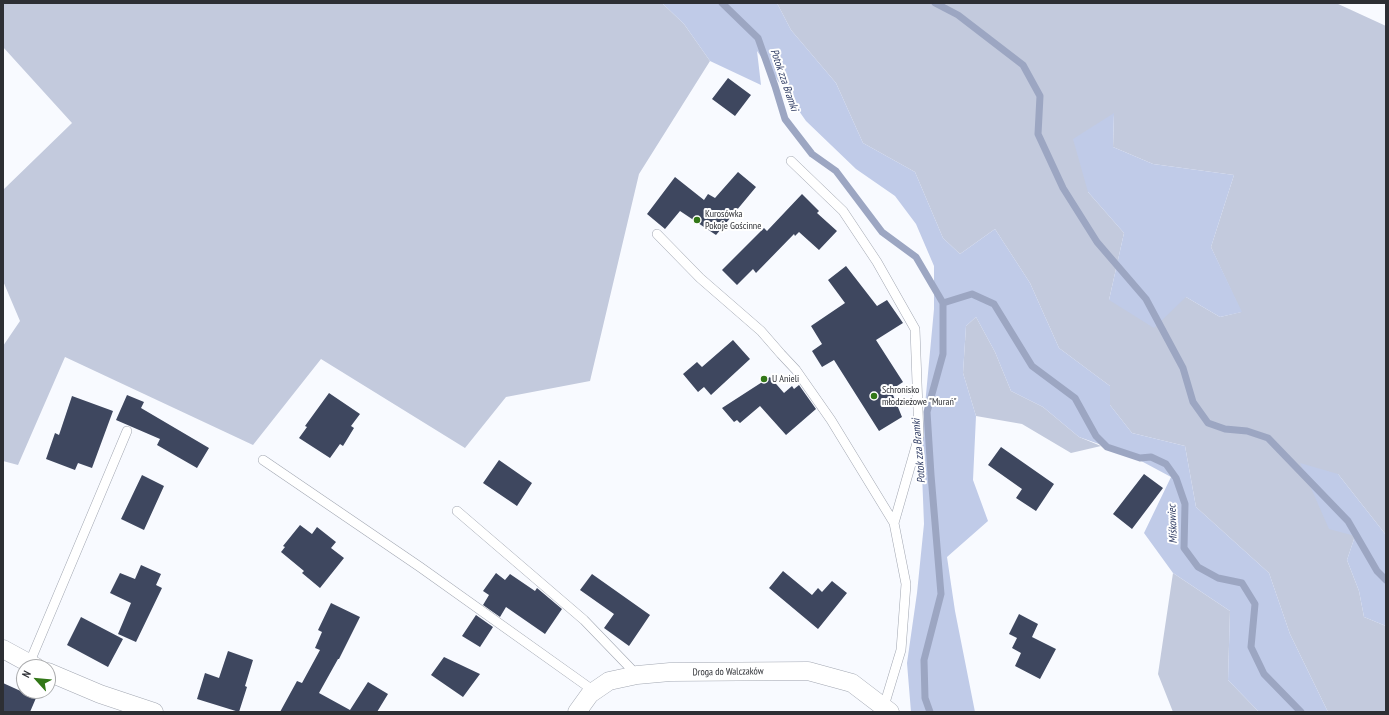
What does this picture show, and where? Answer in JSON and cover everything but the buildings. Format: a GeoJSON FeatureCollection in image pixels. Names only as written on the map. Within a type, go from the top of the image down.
{"type":"FeatureCollection","features":[{"type":"Feature","properties":{"kind":"street"},"geometry":{"type":"LineString","coordinates":[[3,649],[22,659]]}},
{"type":"Feature","properties":{"kind":"street","name":"Droga do Walczaków"},"geometry":{"type":"LineString","coordinates":[[577,712],[590,694],[609,681],[637,675],[670,672],[808,671],[852,683],[887,709]]}},
{"type":"Feature","properties":{"kind":"street"},"geometry":{"type":"LineString","coordinates":[[56,675],[100,694],[154,712]]}},
{"type":"Feature","properties":{"kind":"lane"},"geometry":{"type":"LineString","coordinates":[[791,161],[843,211],[877,262],[915,329],[919,436],[894,523]]}},
{"type":"Feature","properties":{"kind":"lane"},"geometry":{"type":"LineString","coordinates":[[657,234],[700,278],[761,331],[780,354],[796,370],[831,420],[894,523],[906,584],[901,650],[887,709]]}},
{"type":"Feature","properties":{"kind":"lane"},"geometry":{"type":"LineString","coordinates":[[35,659],[127,431]]}},
{"type":"Feature","properties":{"kind":"lane"},"geometry":{"type":"LineString","coordinates":[[263,460],[426,572],[594,691]]}},
{"type":"Feature","properties":{"kind":"lane"},"geometry":{"type":"LineString","coordinates":[[456,511],[584,620],[637,675]]}},
{"type":"Feature","properties":{"kind":"shaded area"},"geometry":{"type":"Polygon","coordinates":[[[3,3],[662,3],[684,24],[710,61],[639,174],[590,381],[506,397],[465,448],[321,359],[253,445],[65,357],[18,465],[3,461],[3,346],[20,321],[3,281],[3,190],[72,123],[3,47],[3,3]]]}},
{"type":"Feature","properties":{"kind":"shaded area"},"geometry":{"type":"Polygon","coordinates":[[[662,3],[777,3],[791,30],[836,83],[863,143],[915,172],[943,238],[960,254],[995,229],[1030,283],[1059,348],[1110,386],[1110,405],[1132,433],[1185,446],[1196,507],[1269,573],[1290,634],[1328,712],[1259,712],[1228,680],[1230,611],[1173,573],[1144,533],[1171,477],[1130,455],[1079,437],[1043,407],[1011,391],[995,352],[976,317],[966,326],[963,373],[976,416],[973,480],[988,521],[947,557],[955,611],[975,712],[911,712],[907,663],[917,593],[924,524],[921,448],[934,309],[934,266],[916,224],[895,196],[856,169],[806,121],[757,51],[761,85],[710,61],[684,24],[662,3]]]}},
{"type":"Feature","properties":{"kind":"shaded area"},"geometry":{"type":"Polygon","coordinates":[[[777,3],[1336,3],[1386,26],[1386,535],[1338,474],[1355,536],[1347,560],[1359,591],[1364,617],[1386,626],[1386,712],[1328,712],[1290,634],[1269,573],[1196,507],[1185,446],[1132,433],[1110,405],[1110,386],[1059,348],[1030,283],[995,229],[960,254],[943,238],[915,172],[863,143],[836,83],[791,30],[777,3]],[[1114,114],[1088,192],[1124,233],[1109,300],[1186,297],[1220,317],[1241,312],[1211,247],[1234,175],[1153,164],[1113,147],[1114,114]]]}},
{"type":"Feature","properties":{"kind":"shaded area"},"geometry":{"type":"Polygon","coordinates":[[[1114,113],[1113,147],[1153,164],[1234,175],[1211,247],[1242,312],[1220,317],[1186,297],[1154,328],[1109,300],[1124,233],[1088,192],[1073,139],[1114,113]]]}},
{"type":"Feature","properties":{"kind":"shaded area"},"geometry":{"type":"Polygon","coordinates":[[[976,317],[995,352],[1011,391],[1043,407],[1079,437],[1101,446],[1071,453],[1022,424],[976,416],[963,373],[966,326],[976,317]]]}},
{"type":"Feature","properties":{"kind":"shaded area"},"geometry":{"type":"Polygon","coordinates":[[[1300,463],[1338,474],[1386,535],[1386,626],[1364,617],[1359,591],[1347,560],[1355,536],[1329,529],[1300,463]]]}},
{"type":"Feature","properties":{"kind":"shaded area"},"geometry":{"type":"Polygon","coordinates":[[[1173,573],[1230,611],[1228,680],[1259,712],[1173,712],[1158,674],[1173,573]]]}},
{"type":"Feature","properties":{"kind":"waterway","name":"Potok zza Bramki"},"geometry":{"type":"LineString","coordinates":[[722,3],[758,38],[785,119],[812,154],[836,171],[882,232],[916,257],[943,303],[943,354],[927,412],[941,594],[924,660],[925,698],[930,712]]}},
{"type":"Feature","properties":{"kind":"waterway"},"geometry":{"type":"LineString","coordinates":[[935,3],[958,15],[1023,65],[1040,96],[1038,134],[1063,188],[1097,242],[1146,299],[1183,368],[1193,402],[1208,423],[1225,429],[1247,431],[1268,438],[1348,521],[1377,571],[1386,580]]}},
{"type":"Feature","properties":{"kind":"waterway","name":"Miśkowiec"},"geometry":{"type":"LineString","coordinates":[[943,303],[972,294],[994,304],[1032,366],[1075,398],[1096,436],[1107,447],[1140,458],[1151,457],[1166,464],[1176,478],[1185,504],[1184,548],[1198,567],[1218,578],[1242,583],[1255,604],[1251,647],[1264,674],[1301,712]]}},
{"type":"Feature","properties":{"kind":"place","name":"Kurosówka Pokoje Gościnne"},"geometry":{"type":"Point","coordinates":[697,220]}},
{"type":"Feature","properties":{"kind":"place","name":"U Anieli"},"geometry":{"type":"Point","coordinates":[764,379]}},
{"type":"Feature","properties":{"kind":"place","name":"Schronisko młodzieżowe \"Murań\""},"geometry":{"type":"Point","coordinates":[874,396]}}]}
